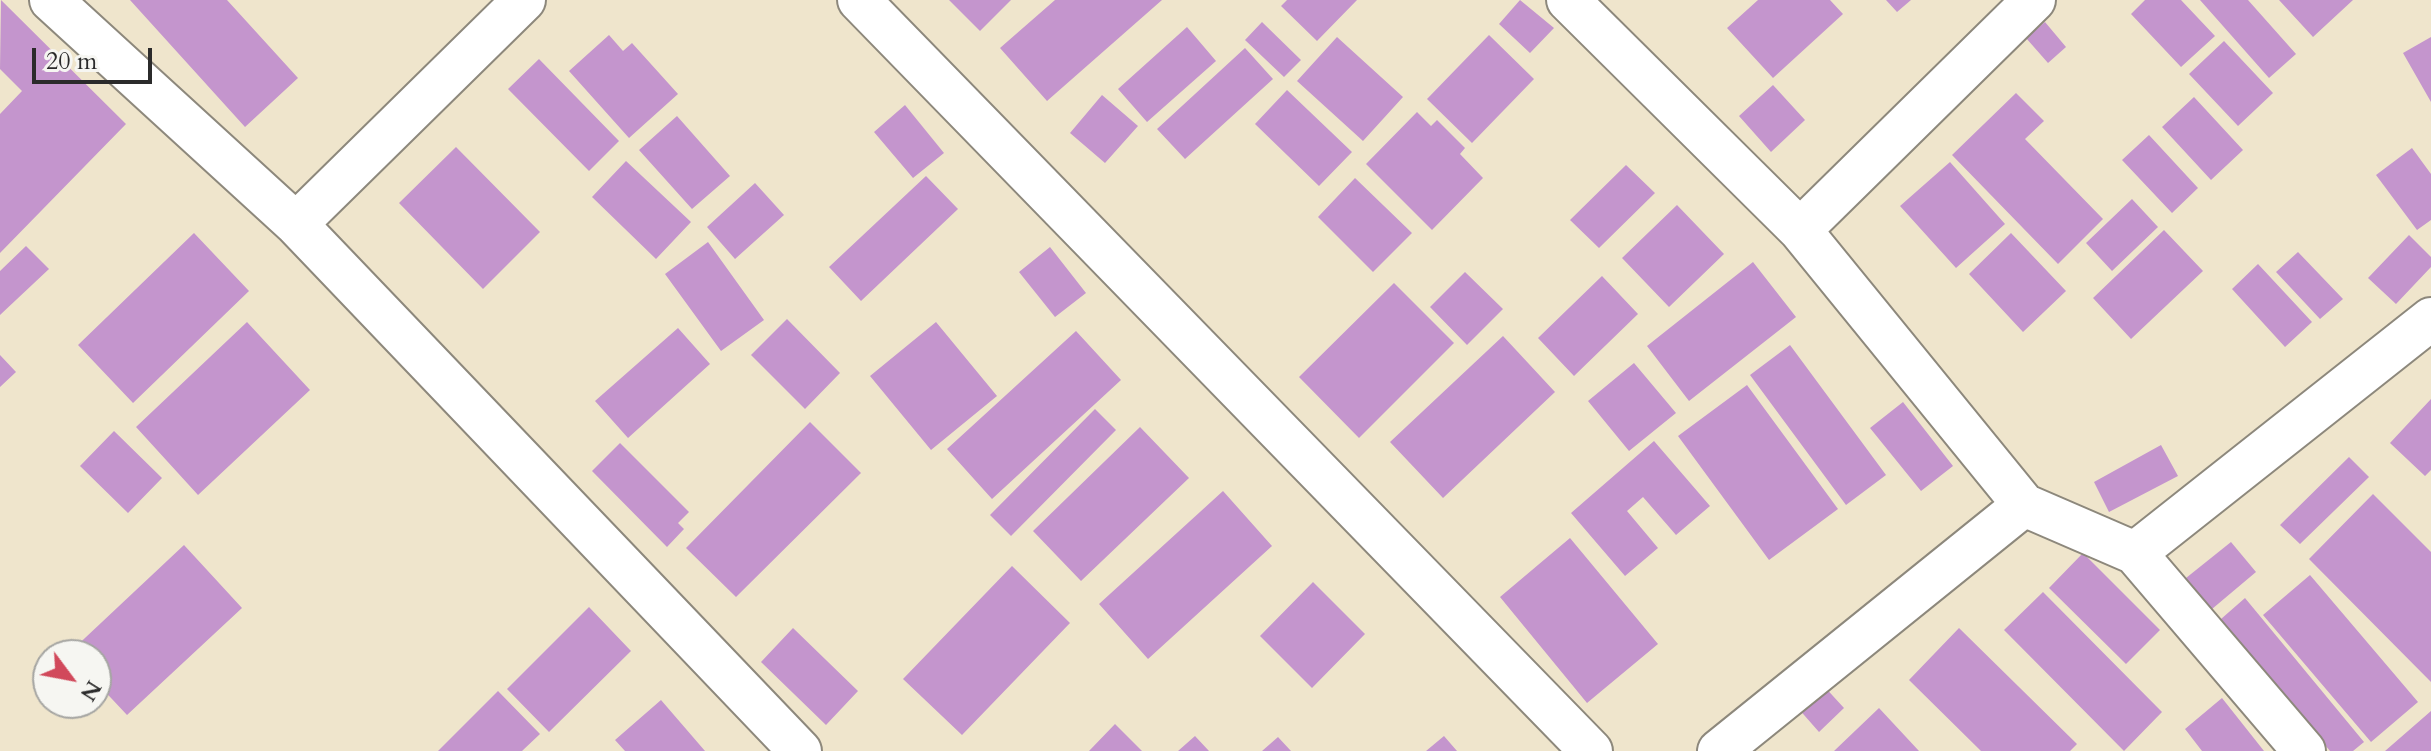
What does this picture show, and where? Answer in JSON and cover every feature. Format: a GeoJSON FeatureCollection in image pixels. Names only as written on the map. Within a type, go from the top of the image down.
{"type":"FeatureCollection","features":[{"type":"Feature","properties":{"kind":"street"},"geometry":{"type":"LineString","coordinates":[[51,0],[296,224],[800,751]]}},
{"type":"Feature","properties":{"kind":"street"},"geometry":{"type":"LineString","coordinates":[[296,224],[524,0]]}},
{"type":"Feature","properties":{"kind":"street"},"geometry":{"type":"LineString","coordinates":[[859,0],[1591,751]]}},
{"type":"Feature","properties":{"kind":"street"},"geometry":{"type":"LineString","coordinates":[[1568,0],[1800,230],[2024,505],[2135,553],[2304,751]]}},
{"type":"Feature","properties":{"kind":"street"},"geometry":{"type":"LineString","coordinates":[[1800,230],[2034,0]]}},
{"type":"Feature","properties":{"kind":"street"},"geometry":{"type":"LineString","coordinates":[[2135,553],[2431,319]]}},
{"type":"Feature","properties":{"kind":"street"},"geometry":{"type":"LineString","coordinates":[[1719,751],[2024,505]]}},
{"type":"Feature","properties":{"kind":"building"},"geometry":{"type":"Polygon","coordinates":[[[1,0],[126,124],[0,253],[0,114],[22,91],[0,69],[1,0]]]}},
{"type":"Feature","properties":{"kind":"building"},"geometry":{"type":"Polygon","coordinates":[[[130,0],[227,0],[298,78],[245,127],[130,0]]]}},
{"type":"Feature","properties":{"kind":"building"},"geometry":{"type":"Polygon","coordinates":[[[949,0],[1011,0],[980,31],[949,0]]]}},
{"type":"Feature","properties":{"kind":"building"},"geometry":{"type":"Polygon","coordinates":[[[1055,0],[1162,0],[1047,101],[1000,48],[1055,0]]]}},
{"type":"Feature","properties":{"kind":"building"},"geometry":{"type":"Polygon","coordinates":[[[1287,0],[1357,0],[1317,41],[1281,6],[1287,0]]]}},
{"type":"Feature","properties":{"kind":"building"},"geometry":{"type":"Polygon","coordinates":[[[1520,0],[1554,28],[1530,53],[1499,24],[1520,0]]]}},
{"type":"Feature","properties":{"kind":"building"},"geometry":{"type":"Polygon","coordinates":[[[1758,0],[1830,0],[1843,14],[1773,78],[1727,28],[1758,0]]]}},
{"type":"Feature","properties":{"kind":"building"},"geometry":{"type":"Polygon","coordinates":[[[1886,0],[1911,0],[1897,12],[1886,0]]]}},
{"type":"Feature","properties":{"kind":"building"},"geometry":{"type":"Polygon","coordinates":[[[2145,0],[2181,0],[2215,36],[2181,67],[2131,14],[2145,0]]]}},
{"type":"Feature","properties":{"kind":"building"},"geometry":{"type":"Polygon","coordinates":[[[2200,0],[2248,0],[2296,54],[2269,78],[2200,0]]]}},
{"type":"Feature","properties":{"kind":"building"},"geometry":{"type":"Polygon","coordinates":[[[2279,0],[2353,0],[2313,37],[2279,0]]]}},
{"type":"Feature","properties":{"kind":"building"},"geometry":{"type":"Polygon","coordinates":[[[1262,22],[1301,60],[1284,77],[1245,40],[1262,22]]]}},
{"type":"Feature","properties":{"kind":"building"},"geometry":{"type":"Polygon","coordinates":[[[2045,22],[2066,47],[2048,63],[2026,38],[2045,22]]]}},
{"type":"Feature","properties":{"kind":"building"},"geometry":{"type":"Polygon","coordinates":[[[1187,27],[1216,61],[1147,122],[1118,89],[1187,27]]]}},
{"type":"Feature","properties":{"kind":"building"},"geometry":{"type":"Polygon","coordinates":[[[609,35],[623,51],[632,43],[678,94],[629,138],[569,71],[609,35]]]}},
{"type":"Feature","properties":{"kind":"building"},"geometry":{"type":"Polygon","coordinates":[[[1489,35],[1534,79],[1472,143],[1427,99],[1489,35]]]}},
{"type":"Feature","properties":{"kind":"building"},"geometry":{"type":"Polygon","coordinates":[[[1337,37],[1403,97],[1363,141],[1297,81],[1337,37]]]}},
{"type":"Feature","properties":{"kind":"building"},"geometry":{"type":"Polygon","coordinates":[[[2431,37],[2431,102],[2403,53],[2431,37]]]}},
{"type":"Feature","properties":{"kind":"building"},"geometry":{"type":"Polygon","coordinates":[[[2224,41],[2273,93],[2238,126],[2189,74],[2224,41]]]}},
{"type":"Feature","properties":{"kind":"building"},"geometry":{"type":"Polygon","coordinates":[[[1245,48],[1273,79],[1185,159],[1157,129],[1245,48]]]}},
{"type":"Feature","properties":{"kind":"building"},"geometry":{"type":"Polygon","coordinates":[[[539,59],[619,141],[589,171],[508,89],[539,59]]]}},
{"type":"Feature","properties":{"kind":"building"},"geometry":{"type":"Polygon","coordinates":[[[1773,85],[1805,120],[1771,152],[1739,116],[1773,85]]]}},
{"type":"Feature","properties":{"kind":"building"},"geometry":{"type":"Polygon","coordinates":[[[1287,90],[1352,152],[1319,186],[1255,124],[1287,90]]]}},
{"type":"Feature","properties":{"kind":"building"},"geometry":{"type":"Polygon","coordinates":[[[2016,93],[2044,121],[2025,139],[2103,219],[2058,264],[1952,155],[2016,93]]]}},
{"type":"Feature","properties":{"kind":"building"},"geometry":{"type":"Polygon","coordinates":[[[1102,95],[1138,126],[1105,163],[1070,133],[1102,95]]]}},
{"type":"Feature","properties":{"kind":"building"},"geometry":{"type":"Polygon","coordinates":[[[2194,97],[2243,150],[2211,180],[2162,127],[2194,97]]]}},
{"type":"Feature","properties":{"kind":"building"},"geometry":{"type":"Polygon","coordinates":[[[905,105],[944,153],[913,178],[874,132],[905,105]]]}},
{"type":"Feature","properties":{"kind":"building"},"geometry":{"type":"Polygon","coordinates":[[[1417,112],[1431,126],[1437,120],[1465,148],[1460,154],[1483,178],[1432,230],[1366,164],[1417,112]]]}},
{"type":"Feature","properties":{"kind":"building"},"geometry":{"type":"Polygon","coordinates":[[[677,116],[730,176],[692,209],[639,150],[677,116]]]}},
{"type":"Feature","properties":{"kind":"building"},"geometry":{"type":"Polygon","coordinates":[[[2149,135],[2198,188],[2172,213],[2122,160],[2149,135]]]}},
{"type":"Feature","properties":{"kind":"building"},"geometry":{"type":"Polygon","coordinates":[[[456,147],[540,232],[483,289],[399,203],[456,147]]]}},
{"type":"Feature","properties":{"kind":"building"},"geometry":{"type":"Polygon","coordinates":[[[2412,148],[2431,174],[2431,220],[2417,230],[2376,175],[2412,148]]]}},
{"type":"Feature","properties":{"kind":"building"},"geometry":{"type":"Polygon","coordinates":[[[626,161],[691,222],[656,259],[592,197],[626,161]]]}},
{"type":"Feature","properties":{"kind":"building"},"geometry":{"type":"Polygon","coordinates":[[[1950,162],[2005,224],[1956,268],[1900,206],[1950,162]]]}},
{"type":"Feature","properties":{"kind":"building"},"geometry":{"type":"Polygon","coordinates":[[[1626,165],[1655,193],[1599,248],[1570,220],[1626,165]]]}},
{"type":"Feature","properties":{"kind":"building"},"geometry":{"type":"Polygon","coordinates":[[[926,176],[958,209],[861,301],[829,267],[926,176]]]}},
{"type":"Feature","properties":{"kind":"building"},"geometry":{"type":"Polygon","coordinates":[[[1355,178],[1412,233],[1373,272],[1318,217],[1355,178]]]}},
{"type":"Feature","properties":{"kind":"building"},"geometry":{"type":"Polygon","coordinates":[[[755,183],[784,215],[735,259],[707,227],[755,183]]]}},
{"type":"Feature","properties":{"kind":"building"},"geometry":{"type":"Polygon","coordinates":[[[2132,199],[2158,227],[2112,271],[2086,243],[2132,199]]]}},
{"type":"Feature","properties":{"kind":"building"},"geometry":{"type":"Polygon","coordinates":[[[1677,205],[1724,254],[1669,307],[1622,258],[1677,205]]]}},
{"type":"Feature","properties":{"kind":"building"},"geometry":{"type":"Polygon","coordinates":[[[2164,230],[2203,271],[2131,339],[2093,298],[2164,230]]]}},
{"type":"Feature","properties":{"kind":"building"},"geometry":{"type":"Polygon","coordinates":[[[194,233],[249,291],[133,403],[78,345],[194,233]]]}},
{"type":"Feature","properties":{"kind":"building"},"geometry":{"type":"Polygon","coordinates":[[[2011,233],[2066,291],[2023,332],[1969,274],[2011,233]]]}},
{"type":"Feature","properties":{"kind":"building"},"geometry":{"type":"Polygon","coordinates":[[[2409,235],[2431,257],[2431,267],[2396,304],[2368,278],[2409,235]]]}},
{"type":"Feature","properties":{"kind":"building"},"geometry":{"type":"Polygon","coordinates":[[[708,242],[764,320],[721,351],[665,274],[708,242]]]}},
{"type":"Feature","properties":{"kind":"building"},"geometry":{"type":"Polygon","coordinates":[[[26,246],[49,269],[0,315],[0,271],[26,246]]]}},
{"type":"Feature","properties":{"kind":"building"},"geometry":{"type":"Polygon","coordinates":[[[1050,247],[1086,293],[1055,317],[1019,272],[1050,247]]]}},
{"type":"Feature","properties":{"kind":"building"},"geometry":{"type":"Polygon","coordinates":[[[2298,252],[2343,299],[2320,319],[2276,272],[2298,252]]]}},
{"type":"Feature","properties":{"kind":"building"},"geometry":{"type":"Polygon","coordinates":[[[1753,262],[1796,317],[1689,401],[1647,346],[1753,262]]]}},
{"type":"Feature","properties":{"kind":"building"},"geometry":{"type":"Polygon","coordinates":[[[2258,264],[2312,322],[2285,347],[2232,289],[2258,264]]]}},
{"type":"Feature","properties":{"kind":"building"},"geometry":{"type":"Polygon","coordinates":[[[1465,272],[1503,309],[1467,345],[1430,307],[1465,272]]]}},
{"type":"Feature","properties":{"kind":"building"},"geometry":{"type":"Polygon","coordinates":[[[1602,276],[1638,314],[1574,376],[1538,338],[1602,276]]]}},
{"type":"Feature","properties":{"kind":"building"},"geometry":{"type":"Polygon","coordinates":[[[1394,283],[1454,343],[1359,438],[1299,377],[1394,283]]]}},
{"type":"Feature","properties":{"kind":"building"},"geometry":{"type":"Polygon","coordinates":[[[787,319],[840,373],[805,409],[751,355],[787,319]]]}},
{"type":"Feature","properties":{"kind":"building"},"geometry":{"type":"Polygon","coordinates":[[[247,322],[310,390],[198,495],[136,427],[247,322]]]}},
{"type":"Feature","properties":{"kind":"building"},"geometry":{"type":"Polygon","coordinates":[[[936,322],[997,396],[931,450],[870,376],[936,322]]]}},
{"type":"Feature","properties":{"kind":"building"},"geometry":{"type":"Polygon","coordinates":[[[678,328],[710,364],[628,438],[595,401],[678,328]]]}},
{"type":"Feature","properties":{"kind":"building"},"geometry":{"type":"Polygon","coordinates":[[[1076,331],[1121,380],[992,499],[947,449],[1076,331]]]}},
{"type":"Feature","properties":{"kind":"building"},"geometry":{"type":"Polygon","coordinates":[[[1503,336],[1555,392],[1443,498],[1390,442],[1503,336]]]}},
{"type":"Feature","properties":{"kind":"building"},"geometry":{"type":"Polygon","coordinates":[[[1790,345],[1886,475],[1846,505],[1750,375],[1790,345]]]}},
{"type":"Feature","properties":{"kind":"building"},"geometry":{"type":"Polygon","coordinates":[[[0,355],[16,372],[0,387],[0,355]]]}},
{"type":"Feature","properties":{"kind":"building"},"geometry":{"type":"Polygon","coordinates":[[[1634,363],[1676,413],[1629,451],[1588,401],[1634,363]]]}},
{"type":"Feature","properties":{"kind":"building"},"geometry":{"type":"Polygon","coordinates":[[[1747,385],[1838,509],[1769,560],[1678,436],[1747,385]]]}},
{"type":"Feature","properties":{"kind":"building"},"geometry":{"type":"Polygon","coordinates":[[[2431,399],[2431,470],[2425,476],[2390,443],[2431,399]]]}},
{"type":"Feature","properties":{"kind":"building"},"geometry":{"type":"Polygon","coordinates":[[[1903,402],[1953,466],[1921,491],[1870,428],[1903,402]]]}},
{"type":"Feature","properties":{"kind":"building"},"geometry":{"type":"Polygon","coordinates":[[[1095,409],[1116,430],[1011,536],[990,515],[1095,409]]]}},
{"type":"Feature","properties":{"kind":"building"},"geometry":{"type":"Polygon","coordinates":[[[810,422],[861,473],[736,597],[686,548],[810,422]]]}},
{"type":"Feature","properties":{"kind":"building"},"geometry":{"type":"Polygon","coordinates":[[[1140,427],[1189,478],[1081,581],[1033,531],[1140,427]]]}},
{"type":"Feature","properties":{"kind":"building"},"geometry":{"type":"Polygon","coordinates":[[[114,431],[162,478],[128,513],[80,466],[114,431]]]}},
{"type":"Feature","properties":{"kind":"building"},"geometry":{"type":"Polygon","coordinates":[[[1654,441],[1710,506],[1676,535],[1643,497],[1627,511],[1658,548],[1625,576],[1571,513],[1654,441]]]}},
{"type":"Feature","properties":{"kind":"building"},"geometry":{"type":"Polygon","coordinates":[[[620,443],[689,512],[678,523],[684,529],[667,547],[592,471],[620,443]]]}},
{"type":"Feature","properties":{"kind":"building"},"geometry":{"type":"Polygon","coordinates":[[[2161,445],[2178,476],[2109,512],[2094,482],[2161,445]]]}},
{"type":"Feature","properties":{"kind":"building"},"geometry":{"type":"Polygon","coordinates":[[[2349,457],[2369,477],[2300,544],[2280,525],[2349,457]]]}},
{"type":"Feature","properties":{"kind":"building"},"geometry":{"type":"Polygon","coordinates":[[[1223,491],[1272,546],[1148,659],[1099,604],[1223,491]]]}},
{"type":"Feature","properties":{"kind":"building"},"geometry":{"type":"Polygon","coordinates":[[[2373,494],[2431,552],[2431,682],[2309,559],[2373,494]]]}},
{"type":"Feature","properties":{"kind":"building"},"geometry":{"type":"Polygon","coordinates":[[[1570,538],[1658,644],[1587,703],[1500,597],[1570,538]]]}},
{"type":"Feature","properties":{"kind":"building"},"geometry":{"type":"Polygon","coordinates":[[[2231,542],[2256,572],[2212,609],[2186,578],[2231,542]]]}},
{"type":"Feature","properties":{"kind":"building"},"geometry":{"type":"Polygon","coordinates":[[[184,545],[242,608],[127,715],[112,699],[112,639],[84,639],[184,545]]]}},
{"type":"Feature","properties":{"kind":"building"},"geometry":{"type":"Polygon","coordinates":[[[2083,553],[2160,630],[2126,664],[2049,588],[2083,553]]]}},
{"type":"Feature","properties":{"kind":"building"},"geometry":{"type":"Polygon","coordinates":[[[1012,566],[1070,623],[962,735],[903,679],[1012,566]]]}},
{"type":"Feature","properties":{"kind":"building"},"geometry":{"type":"Polygon","coordinates":[[[2310,575],[2418,702],[2371,742],[2263,615],[2310,575]]]}},
{"type":"Feature","properties":{"kind":"building"},"geometry":{"type":"Polygon","coordinates":[[[1313,582],[1365,634],[1312,688],[1260,636],[1313,582]]]}},
{"type":"Feature","properties":{"kind":"building"},"geometry":{"type":"Polygon","coordinates":[[[2043,592],[2162,712],[2124,751],[2004,630],[2043,592]]]}},
{"type":"Feature","properties":{"kind":"building"},"geometry":{"type":"Polygon","coordinates":[[[2245,598],[2364,742],[2353,751],[2330,751],[2221,619],[2245,598]]]}},
{"type":"Feature","properties":{"kind":"building"},"geometry":{"type":"Polygon","coordinates":[[[589,607],[631,651],[549,732],[507,689],[589,607]]]}},
{"type":"Feature","properties":{"kind":"building"},"geometry":{"type":"Polygon","coordinates":[[[793,628],[858,691],[826,725],[761,662],[793,628]]]}},
{"type":"Feature","properties":{"kind":"building"},"geometry":{"type":"Polygon","coordinates":[[[1959,628],[2077,744],[2070,751],[1981,751],[1909,680],[1959,628]]]}},
{"type":"Feature","properties":{"kind":"building"},"geometry":{"type":"Polygon","coordinates":[[[1822,684],[1844,708],[1819,732],[1797,707],[1822,684]]]}},
{"type":"Feature","properties":{"kind":"building"},"geometry":{"type":"Polygon","coordinates":[[[498,691],[540,734],[522,751],[438,751],[498,691]]]}},
{"type":"Feature","properties":{"kind":"building"},"geometry":{"type":"Polygon","coordinates":[[[2222,698],[2264,751],[2202,751],[2185,729],[2222,698]]]}},
{"type":"Feature","properties":{"kind":"building"},"geometry":{"type":"Polygon","coordinates":[[[661,700],[705,751],[625,751],[615,740],[661,700]]]}},
{"type":"Feature","properties":{"kind":"building"},"geometry":{"type":"Polygon","coordinates":[[[1879,708],[1919,751],[1834,751],[1879,708]]]}},
{"type":"Feature","properties":{"kind":"building"},"geometry":{"type":"Polygon","coordinates":[[[2431,711],[2431,751],[2385,751],[2431,711]]]}},
{"type":"Feature","properties":{"kind":"building"},"geometry":{"type":"Polygon","coordinates":[[[1115,724],[1142,751],[1089,751],[1115,724]]]}},
{"type":"Feature","properties":{"kind":"building"},"geometry":{"type":"Polygon","coordinates":[[[1195,736],[1209,751],[1178,751],[1195,736]]]}},
{"type":"Feature","properties":{"kind":"building"},"geometry":{"type":"Polygon","coordinates":[[[1444,736],[1457,751],[1426,751],[1444,736]]]}},
{"type":"Feature","properties":{"kind":"building"},"geometry":{"type":"Polygon","coordinates":[[[1278,737],[1291,751],[1262,751],[1278,737]]]}}]}
